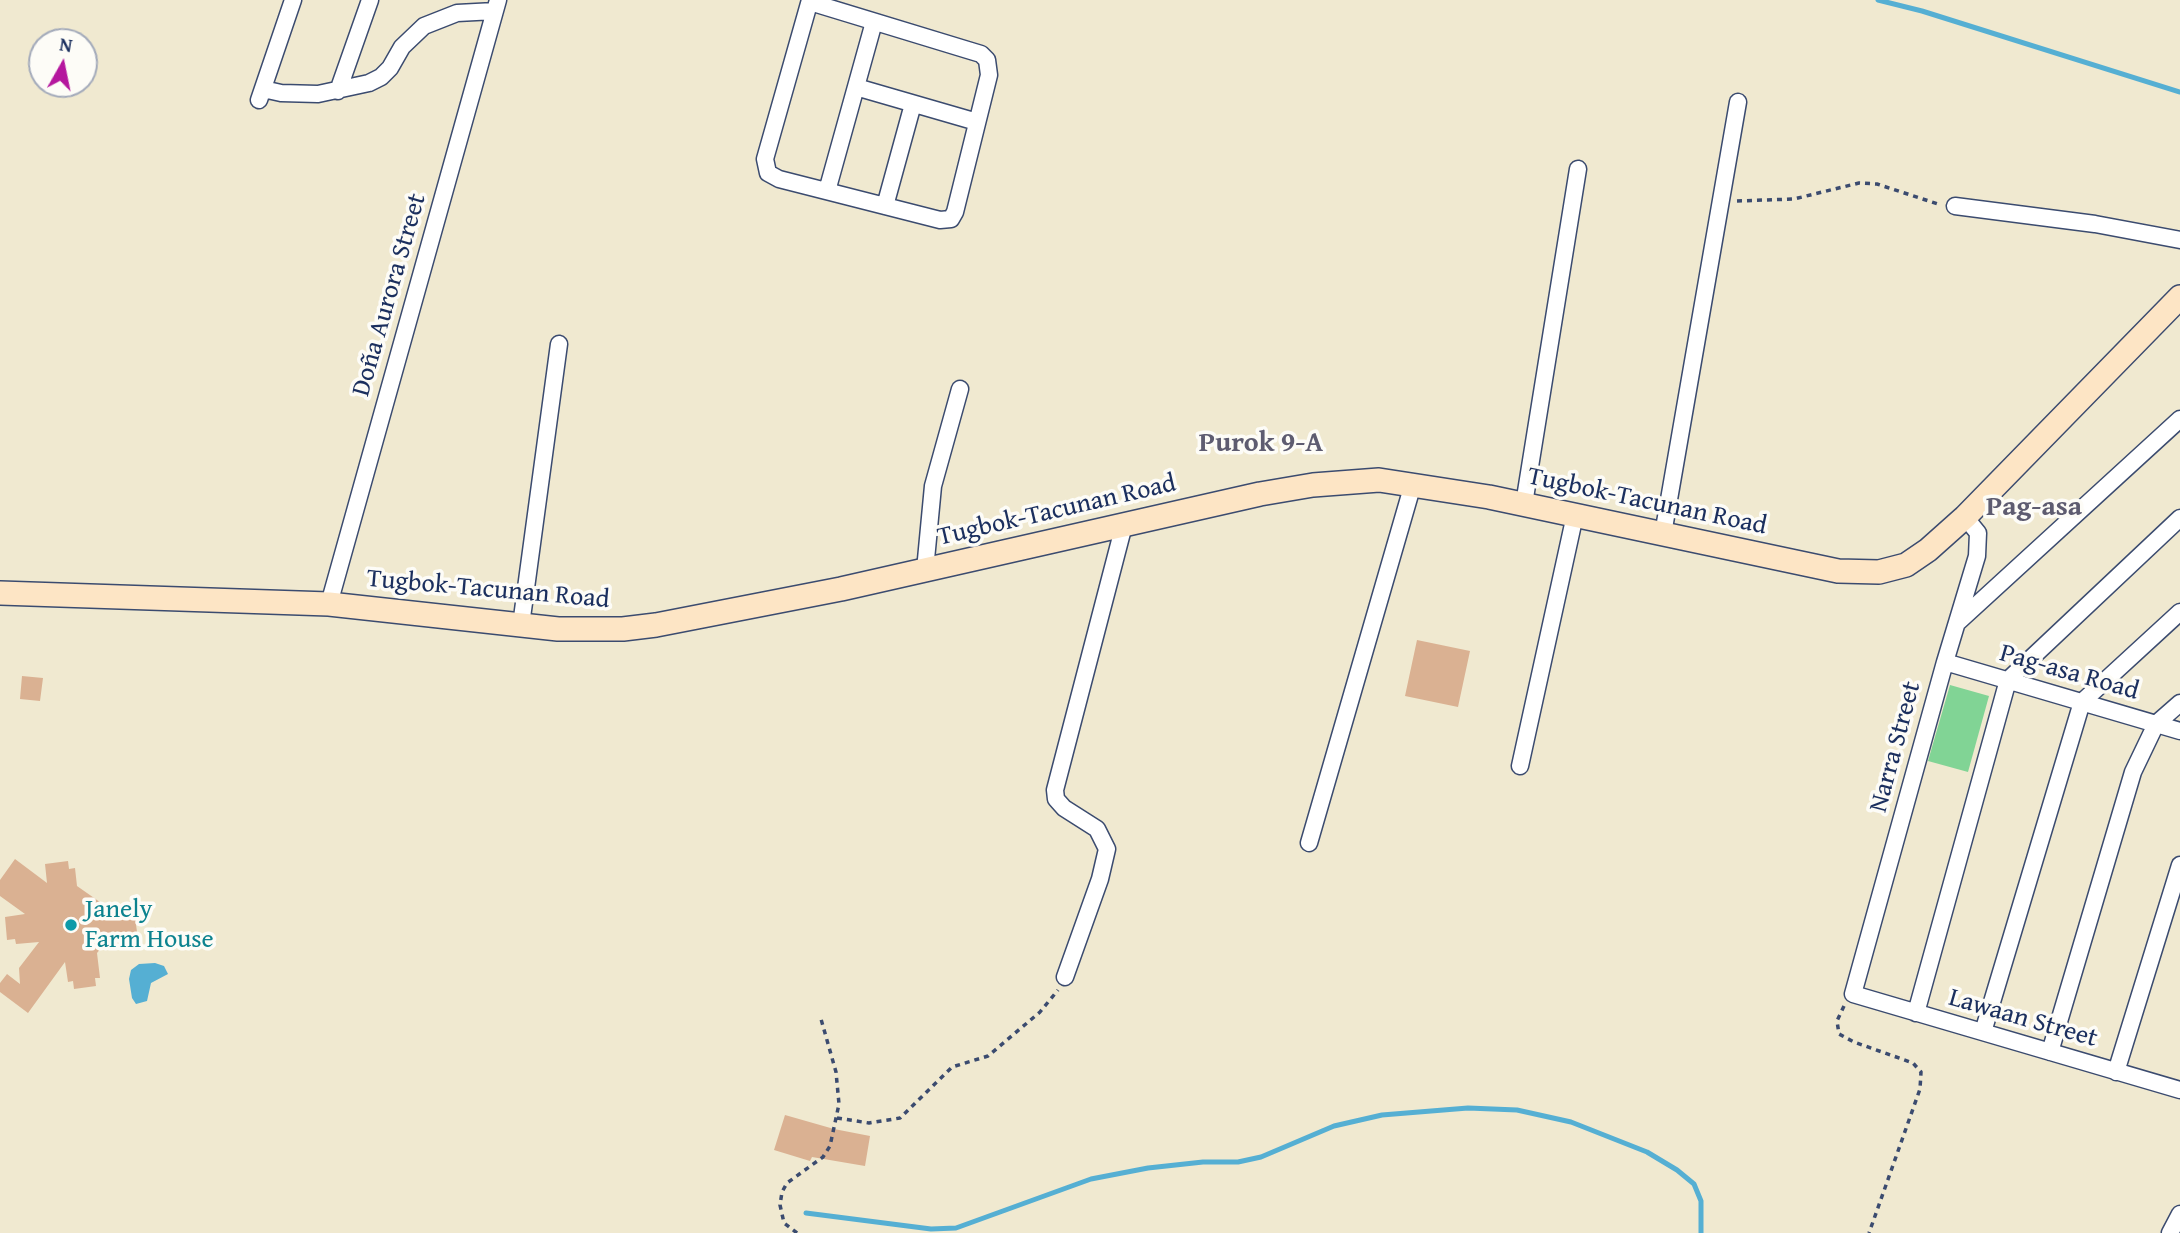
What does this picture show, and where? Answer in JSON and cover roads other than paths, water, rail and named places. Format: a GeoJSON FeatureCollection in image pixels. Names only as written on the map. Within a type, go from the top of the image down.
{"type":"FeatureCollection","features":[{"type":"Feature","properties":{"kind":"street"},"geometry":{"type":"LineString","coordinates":[[293,0],[261,94],[338,91],[369,83],[390,68],[402,47],[425,26],[457,13],[496,6]]}},
{"type":"Feature","properties":{"kind":"street"},"geometry":{"type":"LineString","coordinates":[[338,91],[370,0]]}},
{"type":"Feature","properties":{"kind":"street"},"geometry":{"type":"LineString","coordinates":[[810,1],[981,54],[987,60],[989,75],[955,212],[950,219],[940,220],[779,179],[768,173],[765,159],[810,1]]}},
{"type":"Feature","properties":{"kind":"street","name":"Doña Aurora Street"},"geometry":{"type":"LineString","coordinates":[[329,604],[496,6]]}},
{"type":"Feature","properties":{"kind":"street"},"geometry":{"type":"LineString","coordinates":[[827,191],[874,22]]}},
{"type":"Feature","properties":{"kind":"street"},"geometry":{"type":"LineString","coordinates":[[856,87],[977,122]]}},
{"type":"Feature","properties":{"kind":"street"},"geometry":{"type":"LineString","coordinates":[[1663,534],[1738,102]]}},
{"type":"Feature","properties":{"kind":"street"},"geometry":{"type":"LineString","coordinates":[[885,206],[913,104]]}},
{"type":"Feature","properties":{"kind":"street"},"geometry":{"type":"LineString","coordinates":[[1524,504],[1578,169]]}},
{"type":"Feature","properties":{"kind":"street"},"geometry":{"type":"LineString","coordinates":[[1955,206],[2095,224],[2180,240]]}},
{"type":"Feature","properties":{"kind":"street","name":"Tugbok-Tacunan Road"},"geometry":{"type":"LineString","coordinates":[[0,593],[329,604],[591,631],[656,625],[925,570],[1313,485],[1379,480],[1575,514],[1838,571],[1880,572],[1906,565],[1928,551],[2180,297]]}},
{"type":"Feature","properties":{"kind":"street"},"geometry":{"type":"LineString","coordinates":[[521,625],[559,344]]}},
{"type":"Feature","properties":{"kind":"street"},"geometry":{"type":"LineString","coordinates":[[925,570],[933,486],[960,389]]}},
{"type":"Feature","properties":{"kind":"street"},"geometry":{"type":"LineString","coordinates":[[1956,624],[2180,419]]}},
{"type":"Feature","properties":{"kind":"street"},"geometry":{"type":"LineString","coordinates":[[1309,843],[1413,484]]}},
{"type":"Feature","properties":{"kind":"street"},"geometry":{"type":"LineString","coordinates":[[1520,766],[1575,514]]}},
{"type":"Feature","properties":{"kind":"street","name":"Narra Street"},"geometry":{"type":"LineString","coordinates":[[1853,994],[1977,556],[1978,533],[1965,516]]}},
{"type":"Feature","properties":{"kind":"street"},"geometry":{"type":"LineString","coordinates":[[1916,1013],[2008,680],[2180,518]]}},
{"type":"Feature","properties":{"kind":"street"},"geometry":{"type":"LineString","coordinates":[[1065,977],[1100,878],[1107,849],[1097,829],[1064,808],[1056,799],[1055,790],[1124,525]]}},
{"type":"Feature","properties":{"kind":"street"},"geometry":{"type":"LineString","coordinates":[[1983,1032],[2082,702],[2180,612]]}},
{"type":"Feature","properties":{"kind":"street","name":"Pag-asa Road"},"geometry":{"type":"LineString","coordinates":[[1945,662],[2180,731]]}},
{"type":"Feature","properties":{"kind":"street"},"geometry":{"type":"LineString","coordinates":[[2050,1052],[2133,772],[2156,724],[2180,703]]}},
{"type":"Feature","properties":{"kind":"street"},"geometry":{"type":"LineString","coordinates":[[2116,1072],[2180,865]]}},
{"type":"Feature","properties":{"kind":"street","name":"Lawaan Street"},"geometry":{"type":"LineString","coordinates":[[1853,994],[2179,1088]]}},
{"type":"Feature","properties":{"kind":"street"},"geometry":{"type":"LineString","coordinates":[[2170,1233],[2180,1214]]}},
{"type":"Feature","properties":{"kind":"water"},"geometry":{"type":"Polygon","coordinates":[[[155,963],[164,966],[168,974],[151,983],[147,1001],[136,1004],[132,998],[129,979],[131,970],[139,964],[155,963]]]}},
{"type":"Feature","properties":{"kind":"waterway"},"geometry":{"type":"LineString","coordinates":[[1878,0],[1922,11],[2180,92]]}},
{"type":"Feature","properties":{"kind":"waterway"},"geometry":{"type":"LineString","coordinates":[[806,1213],[931,1229],[956,1228],[1091,1179],[1148,1168],[1203,1162],[1238,1162],[1261,1157],[1334,1126],[1382,1115],[1468,1108],[1517,1110],[1571,1122],[1647,1152],[1694,1184],[1701,1201],[1701,1233]]}},
{"type":"Feature","properties":{"kind":"place","name":"Janely Farm House"},"geometry":{"type":"Point","coordinates":[71,925]}},
{"type":"Feature","properties":{"kind":"district","name":"Purok 9-A"},"geometry":{"type":"Point","coordinates":[1261,444]}},
{"type":"Feature","properties":{"kind":"district","name":"Pag-asa"},"geometry":{"type":"Point","coordinates":[2034,508]}}]}
